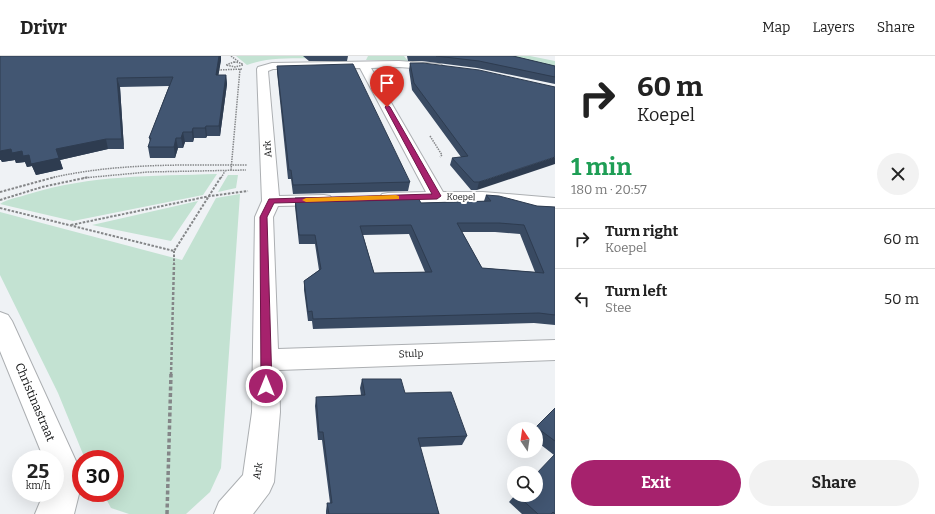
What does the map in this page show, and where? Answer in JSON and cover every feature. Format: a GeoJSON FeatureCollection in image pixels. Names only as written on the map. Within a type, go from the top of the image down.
{"type":"FeatureCollection","features":[{"type":"Feature","properties":{"kind":"street"},"geometry":{"type":"LineString","coordinates":[[262,69],[272,66],[364,64],[422,65],[454,68]]}},
{"type":"Feature","properties":{"kind":"street"},"geometry":{"type":"LineString","coordinates":[[364,64],[437,196]]}},
{"type":"Feature","properties":{"kind":"street","name":"Ark"},"geometry":{"type":"LineString","coordinates":[[231,514],[258,482],[266,412],[264,217],[271,196],[262,69]]}},
{"type":"Feature","properties":{"kind":"street"},"geometry":{"type":"LineString","coordinates":[[271,196],[342,199]]}},
{"type":"Feature","properties":{"kind":"street","name":"Koepel"},"geometry":{"type":"LineString","coordinates":[[374,198],[437,196],[483,197],[555,203]]}},
{"type":"Feature","properties":{"kind":"street","name":"Christinastraat"},"geometry":{"type":"LineString","coordinates":[[0,321],[67,477],[63,512]]}},
{"type":"Feature","properties":{"kind":"street","name":"Stulp"},"geometry":{"type":"LineString","coordinates":[[266,360],[555,350]]}},
{"type":"Feature","properties":{"kind":"path"},"geometry":{"type":"LineString","coordinates":[[231,56],[239,62],[242,65],[238,67],[230,67],[226,65],[231,62],[239,62]]}},
{"type":"Feature","properties":{"kind":"path"},"geometry":{"type":"LineString","coordinates":[[216,70],[262,69]]}},
{"type":"Feature","properties":{"kind":"path"},"geometry":{"type":"LineString","coordinates":[[0,192],[74,174],[116,168],[171,166],[269,168]]}},
{"type":"Feature","properties":{"kind":"path"},"geometry":{"type":"LineString","coordinates":[[0,200],[21,192],[76,179],[116,174],[269,168]]}},
{"type":"Feature","properties":{"kind":"path"},"geometry":{"type":"LineString","coordinates":[[168,514],[174,251],[225,170]]}},
{"type":"Feature","properties":{"kind":"path"},"geometry":{"type":"LineString","coordinates":[[72,224],[238,191],[271,196]]}},
{"type":"Feature","properties":{"kind":"path"},"geometry":{"type":"LineString","coordinates":[[0,208],[72,224],[174,251]]}},
{"type":"Feature","properties":{"kind":"green space"},"geometry":{"type":"Polygon","coordinates":[[[236,56],[321,56],[324,58],[285,58],[265,60],[247,65],[236,56]]]}},
{"type":"Feature","properties":{"kind":"green space"},"geometry":{"type":"Polygon","coordinates":[[[368,56],[404,56],[408,61],[366,60],[368,56]]]}},
{"type":"Feature","properties":{"kind":"green space"},"geometry":{"type":"Polygon","coordinates":[[[465,56],[530,56],[555,61],[555,73],[465,56]]]}},
{"type":"Feature","properties":{"kind":"green space"},"geometry":{"type":"Polygon","coordinates":[[[217,174],[203,195],[73,221],[0,204],[10,199],[75,183],[145,176],[217,174]]]}},
{"type":"Feature","properties":{"kind":"green space"},"geometry":{"type":"Polygon","coordinates":[[[228,175],[238,175],[236,188],[218,192],[228,175]]]}},
{"type":"Feature","properties":{"kind":"green space"},"geometry":{"type":"Polygon","coordinates":[[[240,194],[221,468],[210,492],[186,514],[129,514],[111,508],[108,502],[124,502],[124,450],[81,450],[58,393],[0,275],[0,212],[182,260],[216,198],[240,194]]]}},
{"type":"Feature","properties":{"kind":"green space"},"geometry":{"type":"Polygon","coordinates":[[[198,201],[171,241],[92,225],[198,201]]]}},
{"type":"Feature","properties":{"kind":"building"},"geometry":{"type":"Polygon","coordinates":[[[0,56],[219,56],[216,75],[226,75],[219,126],[193,128],[192,132],[183,132],[181,138],[176,138],[174,147],[148,147],[151,138],[149,138],[173,77],[117,78],[122,139],[106,139],[56,149],[59,158],[31,164],[29,155],[23,156],[22,151],[12,153],[11,149],[0,151],[0,56]]]}},
{"type":"Feature","properties":{"kind":"building"},"geometry":{"type":"Polygon","coordinates":[[[436,56],[513,56],[555,66],[555,77],[479,61],[436,56]]]}},
{"type":"Feature","properties":{"kind":"building"},"geometry":{"type":"Polygon","coordinates":[[[410,63],[423,63],[479,70],[555,87],[555,157],[479,182],[474,182],[452,158],[468,156],[414,83],[410,63]]]}},
{"type":"Feature","properties":{"kind":"building"},"geometry":{"type":"Polygon","coordinates":[[[353,64],[410,182],[293,185],[291,170],[289,170],[277,66],[353,64]]]}},
{"type":"Feature","properties":{"kind":"building"},"geometry":{"type":"Polygon","coordinates":[[[486,195],[499,196],[537,206],[555,207],[555,315],[539,313],[313,319],[312,311],[308,312],[304,281],[321,269],[315,235],[299,235],[295,198],[417,196],[421,203],[491,201],[486,195]],[[457,223],[482,268],[544,273],[524,225],[499,223],[457,223]],[[411,225],[360,226],[374,273],[432,272],[411,225]]]}},
{"type":"Feature","properties":{"kind":"building"},"geometry":{"type":"Polygon","coordinates":[[[362,379],[401,379],[405,393],[451,392],[467,436],[418,438],[439,514],[329,514],[327,503],[332,503],[323,432],[319,432],[316,397],[365,395],[362,379]]]}},
{"type":"Feature","properties":{"kind":"building"},"geometry":{"type":"Polygon","coordinates":[[[555,408],[555,441],[543,432],[543,422],[541,422],[555,408]]]}},
{"type":"Feature","properties":{"kind":"building"},"geometry":{"type":"Polygon","coordinates":[[[555,454],[555,514],[553,512],[551,514],[538,514],[525,502],[543,502],[543,467],[555,454]]]}},
{"type":"Feature","properties":{"kind":"slow traffic"},"geometry":{"type":"LineString","coordinates":[[306,200],[396,198]]}},
{"type":"Feature","properties":{"kind":"route"},"geometry":{"type":"LineString","coordinates":[[266,386],[264,217],[271,201],[437,196],[387,107]]}}]}
